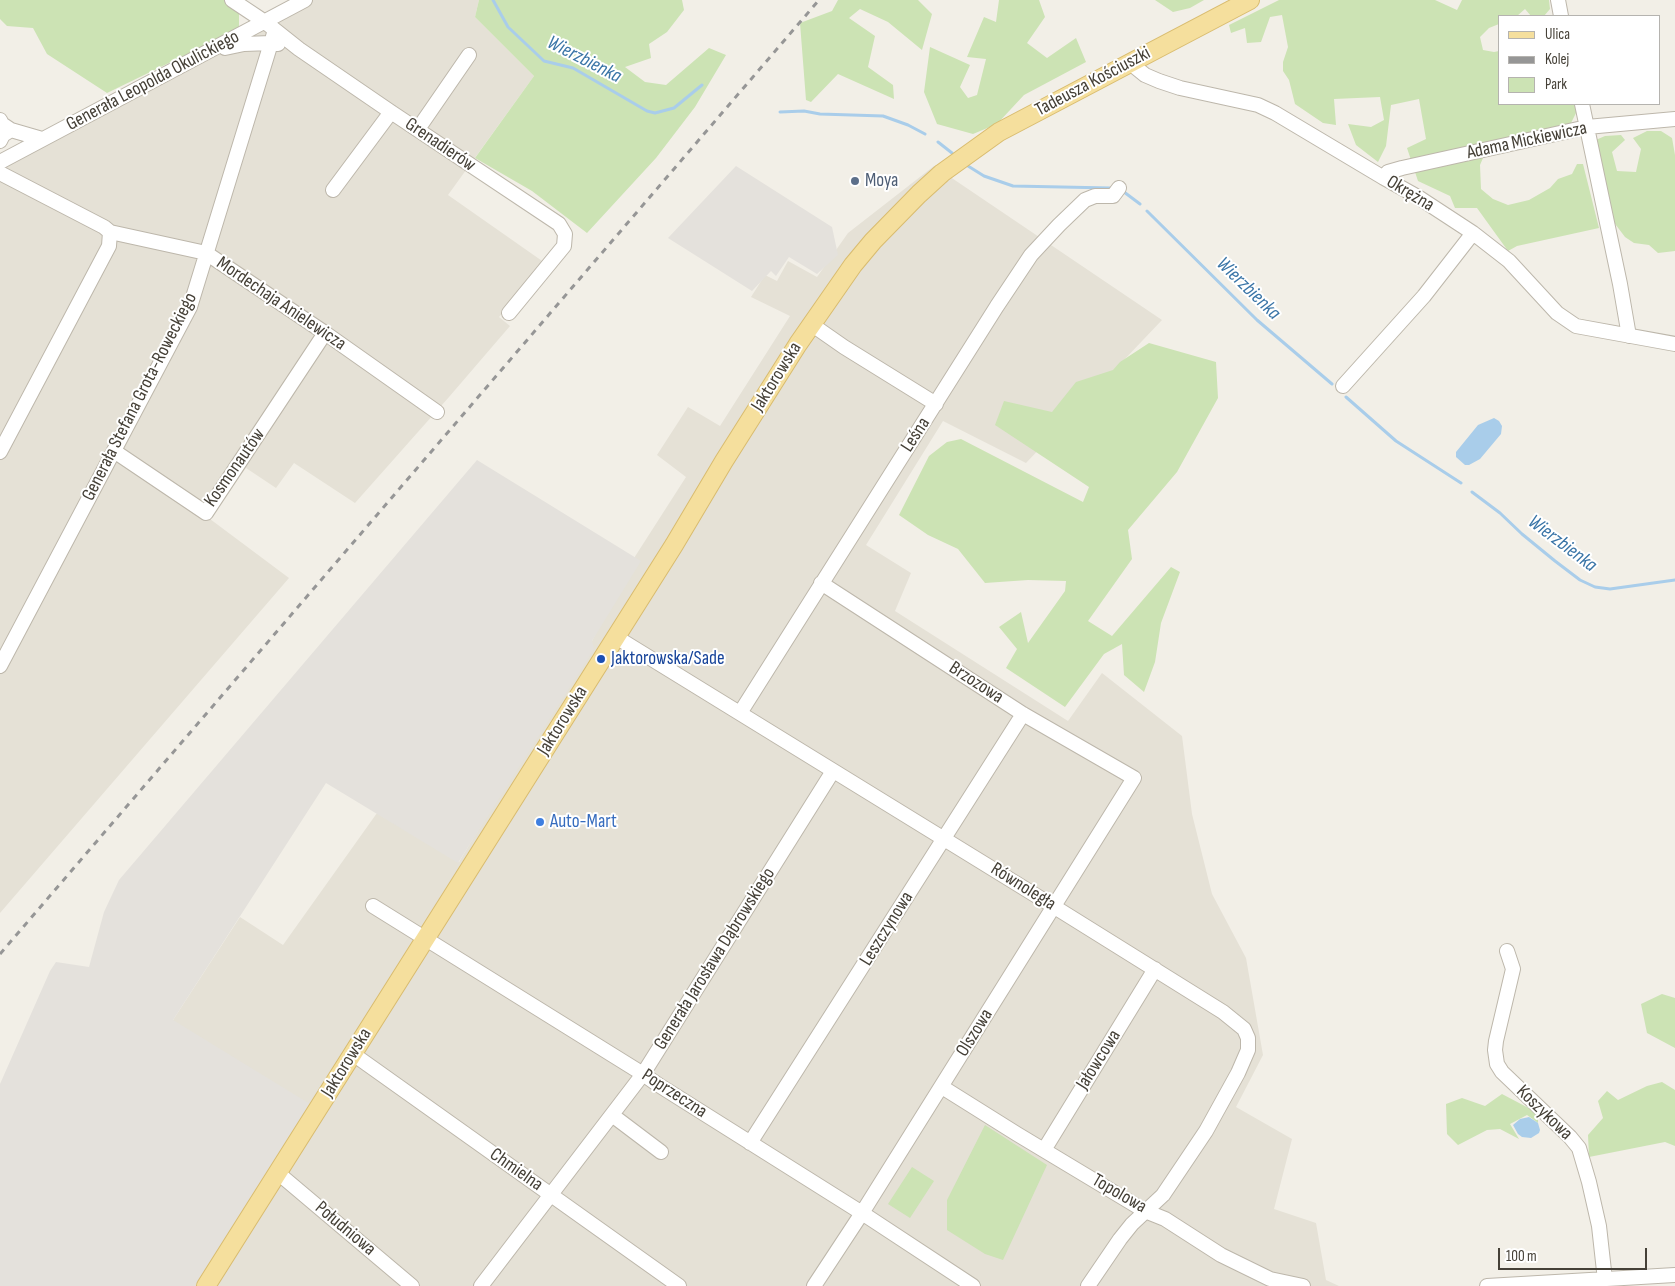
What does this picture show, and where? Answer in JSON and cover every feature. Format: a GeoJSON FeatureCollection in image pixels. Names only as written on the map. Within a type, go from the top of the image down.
{"type":"FeatureCollection","features":[{"type":"Feature","properties":{"kind":"main road","name":"Tadeusza Kościuszki"},"geometry":{"type":"LineString","coordinates":[[942,173],[999,132],[1250,0]]}},
{"type":"Feature","properties":{"kind":"main road","name":"Jaktorowska"},"geometry":{"type":"LineString","coordinates":[[206,1286],[674,545],[724,461],[811,324],[873,240],[942,173]]}},
{"type":"Feature","properties":{"kind":"street"},"geometry":{"type":"LineString","coordinates":[[210,52],[244,44],[270,32],[232,0]]}},
{"type":"Feature","properties":{"kind":"street","name":"Generała Leopolda Okulickiego"},"geometry":{"type":"LineString","coordinates":[[0,162],[210,52],[270,32],[305,0]]}},
{"type":"Feature","properties":{"kind":"street"},"geometry":{"type":"LineString","coordinates":[[1558,0],[1561,15]]}},
{"type":"Feature","properties":{"kind":"street","name":"Grenadierów"},"geometry":{"type":"LineString","coordinates":[[270,32],[299,49],[559,224],[565,234],[564,246],[510,313]]}},
{"type":"Feature","properties":{"kind":"street","name":"Generała Stefana Grota-Roweckiego"},"geometry":{"type":"LineString","coordinates":[[0,666],[190,307],[270,32]]}},
{"type":"Feature","properties":{"kind":"street"},"geometry":{"type":"LineString","coordinates":[[418,129],[469,55]]}},
{"type":"Feature","properties":{"kind":"street","name":"Okrężna"},"geometry":{"type":"LineString","coordinates":[[1129,62],[1145,75],[1173,86],[1258,105],[1267,109],[1418,197],[1509,261],[1540,296],[1566,320],[1576,326],[1675,344]]}},
{"type":"Feature","properties":{"kind":"street"},"geometry":{"type":"LineString","coordinates":[[1582,105],[1624,302],[1629,336]]}},
{"type":"Feature","properties":{"kind":"street"},"geometry":{"type":"LineString","coordinates":[[333,190],[391,112]]}},
{"type":"Feature","properties":{"kind":"street","name":"Adama Mickiewicza"},"geometry":{"type":"LineString","coordinates":[[1384,178],[1388,172],[1402,168],[1588,127],[1675,119]]}},
{"type":"Feature","properties":{"kind":"street"},"geometry":{"type":"LineString","coordinates":[[0,120],[2,124],[12,130],[42,139]]}},
{"type":"Feature","properties":{"kind":"street"},"geometry":{"type":"LineString","coordinates":[[0,141],[3,135],[12,130]]}},
{"type":"Feature","properties":{"kind":"street"},"geometry":{"type":"LineString","coordinates":[[0,174],[104,226],[110,232],[109,246],[0,452]]}},
{"type":"Feature","properties":{"kind":"street","name":"Leśna"},"geometry":{"type":"LineString","coordinates":[[740,713],[1031,255],[1085,200],[1095,196],[1112,196],[1119,188]]}},
{"type":"Feature","properties":{"kind":"street","name":"Mordechaja Anielewicza"},"geometry":{"type":"LineString","coordinates":[[110,232],[206,253],[325,333],[437,412]]}},
{"type":"Feature","properties":{"kind":"street"},"geometry":{"type":"LineString","coordinates":[[1343,386],[1424,296],[1473,234]]}},
{"type":"Feature","properties":{"kind":"street"},"geometry":{"type":"LineString","coordinates":[[811,324],[844,347],[936,404]]}},
{"type":"Feature","properties":{"kind":"street","name":"Kosmonautów"},"geometry":{"type":"LineString","coordinates":[[114,450],[206,513],[325,333]]}},
{"type":"Feature","properties":{"kind":"street","name":"Brzozowa"},"geometry":{"type":"LineString","coordinates":[[821,583],[1023,714],[1134,778]]}},
{"type":"Feature","properties":{"kind":"street","name":"Równoległa"},"geometry":{"type":"LineString","coordinates":[[616,637],[1155,969],[1223,1012],[1244,1029],[1248,1038],[1248,1050],[1238,1073],[1206,1131],[1164,1194],[1145,1211],[1120,1239],[1088,1286]]}},
{"type":"Feature","properties":{"kind":"street","name":"Leszczynowa"},"geometry":{"type":"LineString","coordinates":[[750,1143],[1023,714]]}},
{"type":"Feature","properties":{"kind":"street","name":"Generała Jarosława Dąbrowskiego"},"geometry":{"type":"LineString","coordinates":[[481,1286],[643,1074],[833,771]]}},
{"type":"Feature","properties":{"kind":"street","name":"Olszowa"},"geometry":{"type":"LineString","coordinates":[[814,1286],[942,1087],[1134,778]]}},
{"type":"Feature","properties":{"kind":"street","name":"Poprzeczna"},"geometry":{"type":"LineString","coordinates":[[373,906],[643,1074],[973,1286]]}},
{"type":"Feature","properties":{"kind":"street","name":"Koszykowa"},"geometry":{"type":"LineString","coordinates":[[1507,951],[1513,969],[1496,1041],[1496,1064],[1579,1148],[1590,1182],[1599,1226],[1605,1280]]}},
{"type":"Feature","properties":{"kind":"street","name":"Jałowcowa"},"geometry":{"type":"LineString","coordinates":[[1044,1150],[1155,969]]}},
{"type":"Feature","properties":{"kind":"street","name":"Chmielna"},"geometry":{"type":"LineString","coordinates":[[353,1054],[679,1286]]}},
{"type":"Feature","properties":{"kind":"street","name":"Topolowa"},"geometry":{"type":"LineString","coordinates":[[942,1087],[1145,1211],[1165,1219],[1268,1283],[1303,1286]]}},
{"type":"Feature","properties":{"kind":"street"},"geometry":{"type":"LineString","coordinates":[[612,1115],[661,1152]]}},
{"type":"Feature","properties":{"kind":"street","name":"Południowa"},"geometry":{"type":"LineString","coordinates":[[278,1173],[412,1286]]}},
{"type":"Feature","properties":{"kind":"street"},"geometry":{"type":"LineString","coordinates":[[1487,1286],[1675,1275]]}},
{"type":"Feature","properties":{"kind":"shaded area"},"geometry":{"type":"Polygon","coordinates":[[[295,0],[479,0],[475,17],[534,76],[448,195],[545,263],[499,317],[510,326],[355,503],[294,463],[276,488],[246,468],[210,519],[289,578],[0,913],[0,160],[295,0]]]}},
{"type":"Feature","properties":{"kind":"shaded area"},"geometry":{"type":"Polygon","coordinates":[[[736,166],[832,227],[838,255],[817,274],[789,257],[776,276],[771,271],[752,291],[668,238],[736,166]]]}},
{"type":"Feature","properties":{"kind":"shaded area"},"geometry":{"type":"Polygon","coordinates":[[[934,166],[1162,320],[1026,463],[943,421],[866,545],[911,573],[895,611],[1068,721],[1102,673],[1182,736],[1192,814],[1212,894],[1246,958],[1263,1055],[1236,1107],[1292,1139],[1274,1209],[1316,1223],[1326,1280],[1339,1286],[193,1286],[173,1020],[240,917],[283,945],[377,813],[459,862],[592,641],[627,569],[686,477],[657,455],[688,407],[720,426],[790,316],[751,297],[765,275],[777,281],[788,261],[817,277],[848,233],[934,166]]]}},
{"type":"Feature","properties":{"kind":"shaded area"},"geometry":{"type":"Polygon","coordinates":[[[477,460],[641,561],[592,641],[594,649],[458,863],[326,783],[173,1020],[310,1104],[194,1286],[0,1286],[0,1084],[50,971],[56,962],[89,967],[104,912],[119,880],[477,460]]]}},
{"type":"Feature","properties":{"kind":"green space"},"geometry":{"type":"Polygon","coordinates":[[[0,0],[227,0],[239,10],[239,29],[107,93],[47,54],[33,28],[7,26],[0,19],[0,0]]]}},
{"type":"Feature","properties":{"kind":"green space"},"geometry":{"type":"Polygon","coordinates":[[[479,0],[682,0],[684,10],[667,32],[649,44],[651,58],[625,67],[645,82],[666,85],[709,48],[726,55],[695,107],[656,158],[587,233],[532,191],[475,158],[534,76],[475,17],[479,0]]]}},
{"type":"Feature","properties":{"kind":"green space"},"geometry":{"type":"Polygon","coordinates":[[[838,0],[918,0],[932,14],[922,50],[888,22],[860,9],[849,18],[875,36],[868,67],[893,85],[894,99],[838,74],[811,102],[806,100],[800,23],[832,11],[838,0]]]}},
{"type":"Feature","properties":{"kind":"green space"},"geometry":{"type":"Polygon","coordinates":[[[999,0],[1039,0],[1045,17],[1027,43],[1047,58],[1076,38],[1086,62],[1024,95],[997,124],[973,134],[937,124],[924,92],[930,47],[970,65],[960,87],[968,98],[977,95],[986,59],[967,57],[984,17],[996,22],[999,0]]]}},
{"type":"Feature","properties":{"kind":"green space"},"geometry":{"type":"Polygon","coordinates":[[[1155,0],[1204,0],[1190,8],[1173,12],[1155,0]]]}},
{"type":"Feature","properties":{"kind":"green space"},"geometry":{"type":"Polygon","coordinates":[[[1279,0],[1435,0],[1457,10],[1462,0],[1549,0],[1550,9],[1545,15],[1530,15],[1525,9],[1518,15],[1498,15],[1498,24],[1489,28],[1480,37],[1483,50],[1498,51],[1498,105],[1576,105],[1578,109],[1570,125],[1489,144],[1480,165],[1481,189],[1493,199],[1508,205],[1529,200],[1550,188],[1558,179],[1572,174],[1577,164],[1583,164],[1599,228],[1517,246],[1508,251],[1477,208],[1455,208],[1450,196],[1418,181],[1407,148],[1426,139],[1419,99],[1391,105],[1386,146],[1378,162],[1356,145],[1348,124],[1371,127],[1384,120],[1380,97],[1334,99],[1336,125],[1323,123],[1295,104],[1289,80],[1283,71],[1283,62],[1288,47],[1282,15],[1270,17],[1261,42],[1247,43],[1245,28],[1231,33],[1229,25],[1279,0]]]}},
{"type":"Feature","properties":{"kind":"green space"},"geometry":{"type":"Polygon","coordinates":[[[1647,131],[1661,131],[1672,138],[1675,155],[1675,251],[1658,253],[1649,245],[1634,243],[1625,237],[1603,208],[1591,142],[1605,136],[1621,135],[1625,140],[1612,152],[1617,171],[1636,172],[1641,149],[1633,138],[1647,131]]]}},
{"type":"Feature","properties":{"kind":"green space"},"geometry":{"type":"Polygon","coordinates":[[[1149,343],[1216,362],[1218,398],[1177,472],[1128,530],[1132,559],[1088,621],[1112,636],[1171,567],[1180,572],[1161,623],[1155,662],[1144,692],[1124,675],[1122,644],[1104,654],[1065,707],[1006,668],[1017,649],[999,627],[1021,612],[1028,643],[1065,591],[1066,581],[1028,580],[985,583],[958,549],[928,535],[899,515],[929,456],[947,442],[961,439],[1083,502],[1089,487],[995,425],[1004,401],[1052,412],[1076,382],[1113,370],[1120,362],[1149,343]]]}},
{"type":"Feature","properties":{"kind":"green space"},"geometry":{"type":"Polygon","coordinates":[[[1662,994],[1675,998],[1675,1048],[1647,1033],[1641,1004],[1662,994]]]}},
{"type":"Feature","properties":{"kind":"green space"},"geometry":{"type":"Polygon","coordinates":[[[1662,1082],[1675,1090],[1675,1146],[1665,1142],[1589,1157],[1588,1135],[1603,1118],[1598,1101],[1607,1091],[1618,1100],[1647,1086],[1662,1082]]]}},
{"type":"Feature","properties":{"kind":"green space"},"geometry":{"type":"Polygon","coordinates":[[[1502,1094],[1538,1113],[1538,1123],[1527,1115],[1510,1124],[1519,1139],[1500,1129],[1487,1130],[1458,1145],[1447,1134],[1446,1104],[1462,1098],[1485,1106],[1502,1094]]]}},
{"type":"Feature","properties":{"kind":"green space"},"geometry":{"type":"Polygon","coordinates":[[[985,1125],[1047,1165],[1003,1260],[985,1254],[947,1230],[947,1200],[985,1125]]]}},
{"type":"Feature","properties":{"kind":"green space"},"geometry":{"type":"Polygon","coordinates":[[[912,1167],[934,1181],[910,1218],[888,1204],[912,1167]]]}},
{"type":"Feature","properties":{"kind":"water"},"geometry":{"type":"Polygon","coordinates":[[[1494,418],[1502,426],[1501,434],[1480,459],[1465,465],[1456,457],[1456,452],[1478,425],[1494,418]]]}},
{"type":"Feature","properties":{"kind":"water"},"geometry":{"type":"Polygon","coordinates":[[[1529,1117],[1538,1123],[1539,1133],[1531,1138],[1522,1137],[1513,1125],[1520,1119],[1529,1117]]]}},
{"type":"Feature","properties":{"kind":"waterway","name":"Wierzbienka"},"geometry":{"type":"LineString","coordinates":[[493,0],[508,27],[544,61],[573,68],[647,111],[655,113],[674,108],[702,85]]}},
{"type":"Feature","properties":{"kind":"waterway","name":"Wierzbienka"},"geometry":{"type":"LineString","coordinates":[[780,112],[804,111],[820,114],[883,116],[908,125],[925,134]]}},
{"type":"Feature","properties":{"kind":"waterway","name":"Wierzbienka"},"geometry":{"type":"LineString","coordinates":[[938,142],[952,153]]}},
{"type":"Feature","properties":{"kind":"waterway","name":"Wierzbienka"},"geometry":{"type":"LineString","coordinates":[[968,166],[984,176],[1013,186],[1110,188]]}},
{"type":"Feature","properties":{"kind":"waterway","name":"Wierzbienka"},"geometry":{"type":"LineString","coordinates":[[1124,192],[1140,204]]}},
{"type":"Feature","properties":{"kind":"waterway","name":"Wierzbienka"},"geometry":{"type":"LineString","coordinates":[[1147,211],[1257,320],[1332,384]]}},
{"type":"Feature","properties":{"kind":"waterway","name":"Wierzbienka"},"geometry":{"type":"LineString","coordinates":[[1346,397],[1396,441],[1461,483]]}},
{"type":"Feature","properties":{"kind":"waterway","name":"Wierzbienka"},"geometry":{"type":"LineString","coordinates":[[1472,492],[1500,513],[1555,561],[1580,580],[1595,587],[1610,589],[1675,580]]}},
{"type":"Feature","properties":{"kind":"railway"},"geometry":{"type":"LineString","coordinates":[[0,954],[819,0]]}},
{"type":"Feature","properties":{"kind":"place","name":"Moya"},"geometry":{"type":"Point","coordinates":[855,181]}},
{"type":"Feature","properties":{"kind":"place","name":"Jaktorowska/Sade"},"geometry":{"type":"Point","coordinates":[601,659]}},
{"type":"Feature","properties":{"kind":"place","name":"Auto-Mart"},"geometry":{"type":"Point","coordinates":[540,822]}}]}
